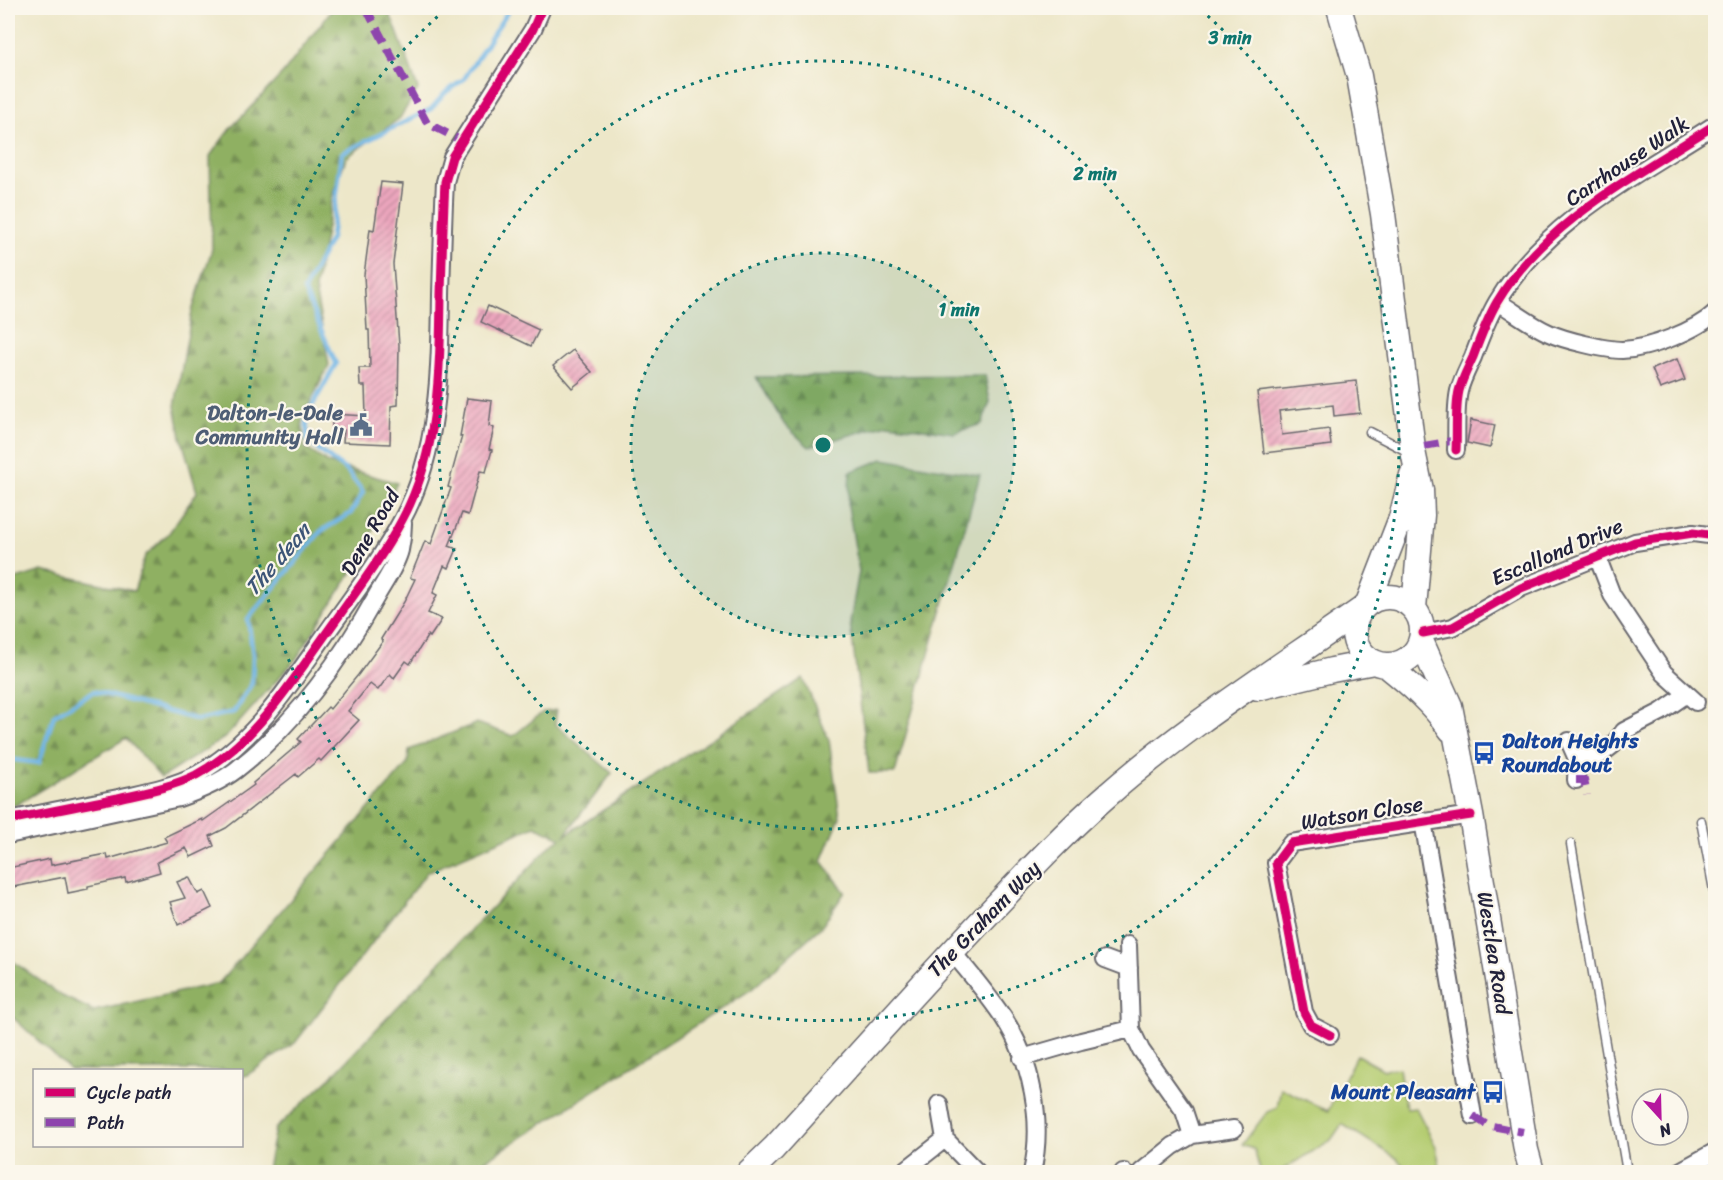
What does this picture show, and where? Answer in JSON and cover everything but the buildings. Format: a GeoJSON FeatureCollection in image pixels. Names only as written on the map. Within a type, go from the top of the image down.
{"type":"FeatureCollection","features":[{"type":"Feature","properties":{"kind":"main road"},"geometry":{"type":"LineString","coordinates":[[1339,8],[1359,76],[1383,214],[1414,454],[1421,490],[1422,515],[1414,608]]}},
{"type":"Feature","properties":{"kind":"main road"},"geometry":{"type":"LineString","coordinates":[[1414,454],[1410,489],[1401,518],[1365,606],[1357,617],[1354,630],[1356,644],[1364,655],[1412,686],[1439,712],[1454,734]]}},
{"type":"Feature","properties":{"kind":"main road"},"geometry":{"type":"LineString","coordinates":[[1365,606],[1380,598],[1392,597],[1404,600],[1414,608],[1421,619],[1422,637],[1416,651],[1408,659],[1398,664],[1380,664]]}},
{"type":"Feature","properties":{"kind":"main road","name":"The Graham Way"},"geometry":{"type":"LineString","coordinates":[[749,1173],[952,952],[1024,876],[1102,800],[1163,749],[1206,717],[1365,606]]}},
{"type":"Feature","properties":{"kind":"main road","name":"Westlea Road"},"geometry":{"type":"LineString","coordinates":[[1422,637],[1450,706],[1471,815],[1532,1173]]}},
{"type":"Feature","properties":{"kind":"main road","name":"The Graham Way"},"geometry":{"type":"LineString","coordinates":[[1244,692],[1332,670],[1380,664]]}},
{"type":"Feature","properties":{"kind":"street","name":"Dene Road"},"geometry":{"type":"LineString","coordinates":[[194,784],[243,741],[275,705],[373,567],[403,519],[423,468],[433,426],[437,392],[445,182],[452,158],[533,28],[543,8]]}},
{"type":"Feature","properties":{"kind":"street","name":"Carrhouse Walk"},"geometry":{"type":"LineString","coordinates":[[1456,450],[1459,392],[1481,336],[1498,302],[1542,246],[1571,221],[1625,182],[1716,124]]}},
{"type":"Feature","properties":{"kind":"street"},"geometry":{"type":"LineString","coordinates":[[1498,302],[1550,334],[1622,350],[1686,333],[1716,312]]}},
{"type":"Feature","properties":{"kind":"street","name":"Dene Road"},"geometry":{"type":"LineString","coordinates":[[8,835],[53,819],[150,798],[194,784],[222,779],[237,769],[279,731],[313,692],[364,619],[400,551],[403,519]]}},
{"type":"Feature","properties":{"kind":"street","name":"Escallond Drive"},"geometry":{"type":"LineString","coordinates":[[1422,637],[1453,627],[1521,588],[1635,542],[1692,533],[1716,537]]}},
{"type":"Feature","properties":{"kind":"street"},"geometry":{"type":"LineString","coordinates":[[1577,759],[1600,755],[1614,745],[1624,730],[1691,698],[1664,673],[1612,595],[1596,556]]}},
{"type":"Feature","properties":{"kind":"street"},"geometry":{"type":"LineString","coordinates":[[1569,741],[1577,759],[1576,780]]}},
{"type":"Feature","properties":{"kind":"street","name":"Watson Close"},"geometry":{"type":"LineString","coordinates":[[1330,1035],[1311,1026],[1304,1012],[1276,863],[1291,843],[1471,815]]}},
{"type":"Feature","properties":{"kind":"street","name":"Dene Road"},"geometry":{"type":"LineString","coordinates":[[8,820],[53,819]]}},
{"type":"Feature","properties":{"kind":"street"},"geometry":{"type":"LineString","coordinates":[[1423,821],[1473,1116]]}},
{"type":"Feature","properties":{"kind":"street"},"geometry":{"type":"LineString","coordinates":[[1128,945],[1131,1029],[1141,1050],[1184,1111],[1192,1135]]}},
{"type":"Feature","properties":{"kind":"street"},"geometry":{"type":"LineString","coordinates":[[952,952],[1004,1018],[1022,1058],[1030,1082],[1036,1127],[1036,1158],[1032,1173]]}},
{"type":"Feature","properties":{"kind":"street"},"geometry":{"type":"LineString","coordinates":[[1105,959],[1129,968]]}},
{"type":"Feature","properties":{"kind":"street"},"geometry":{"type":"LineString","coordinates":[[1022,1058],[1131,1029]]}},
{"type":"Feature","properties":{"kind":"street"},"geometry":{"type":"LineString","coordinates":[[939,1104],[945,1139],[977,1173]]}},
{"type":"Feature","properties":{"kind":"street"},"geometry":{"type":"LineString","coordinates":[[1141,1173],[1173,1146],[1192,1135],[1234,1129]]}},
{"type":"Feature","properties":{"kind":"street"},"geometry":{"type":"LineString","coordinates":[[903,1173],[945,1139]]}},
{"type":"Feature","properties":{"kind":"street"},"geometry":{"type":"LineString","coordinates":[[1678,1173],[1716,1151]]}},
{"type":"Feature","properties":{"kind":"lane"},"geometry":{"type":"LineString","coordinates":[[1370,432],[1414,454]]}},
{"type":"Feature","properties":{"kind":"lane"},"geometry":{"type":"LineString","coordinates":[[264,717],[279,731]]}},
{"type":"Feature","properties":{"kind":"lane"},"geometry":{"type":"LineString","coordinates":[[226,756],[237,769]]}},
{"type":"Feature","properties":{"kind":"lane"},"geometry":{"type":"LineString","coordinates":[[1701,821],[1716,902]]}},
{"type":"Feature","properties":{"kind":"lane"},"geometry":{"type":"LineString","coordinates":[[1571,844],[1627,1173]]}},
{"type":"Feature","properties":{"kind":"green space"},"geometry":{"type":"Polygon","coordinates":[[[333,8],[386,8],[394,23],[418,89],[400,118],[346,158],[333,194],[315,289],[329,365],[302,419],[304,447],[328,463],[397,483],[353,570],[296,659],[226,737],[161,778],[126,738],[16,805],[8,806],[8,596],[13,580],[42,571],[134,591],[145,556],[169,533],[197,492],[181,437],[175,406],[192,311],[212,249],[210,156],[229,130],[284,72],[333,8]]]}},
{"type":"Feature","properties":{"kind":"green space"},"geometry":{"type":"Polygon","coordinates":[[[985,375],[990,402],[982,424],[954,433],[888,424],[809,447],[784,424],[756,377],[985,375]]]}},
{"type":"Feature","properties":{"kind":"green space"},"geometry":{"type":"Polygon","coordinates":[[[883,459],[980,475],[895,773],[869,773],[850,622],[859,571],[848,506],[850,472],[883,459]]]}},
{"type":"Feature","properties":{"kind":"green space"},"geometry":{"type":"Polygon","coordinates":[[[803,678],[829,740],[840,817],[822,861],[845,892],[822,926],[752,989],[468,1172],[268,1172],[267,1169],[275,1129],[331,1077],[552,844],[561,838],[535,826],[427,872],[295,1043],[243,1077],[243,1069],[69,1069],[8,1013],[8,958],[62,996],[94,1011],[219,983],[408,763],[409,750],[477,723],[513,736],[543,712],[557,710],[555,724],[612,773],[564,836],[803,678]]]}},
{"type":"Feature","properties":{"kind":"green space"},"geometry":{"type":"Polygon","coordinates":[[[1357,1055],[1384,1070],[1399,1068],[1407,1109],[1416,1108],[1436,1147],[1441,1172],[1410,1172],[1395,1157],[1342,1124],[1331,1140],[1279,1172],[1259,1172],[1254,1149],[1242,1145],[1267,1112],[1277,1108],[1281,1088],[1328,1111],[1357,1055]]]}},
{"type":"Feature","properties":{"kind":"waterway","name":"The dean"},"geometry":{"type":"LineString","coordinates":[[8,759],[39,763],[54,715],[94,691],[198,720],[234,712],[252,683],[253,655],[248,619],[321,531],[351,513],[363,492],[347,471],[308,442],[306,417],[336,364],[304,290],[331,238],[342,153],[431,109],[445,93],[464,79],[510,8]]}},
{"type":"Feature","properties":{"kind":"marked path"},"geometry":{"type":"LineString","coordinates":[[366,8],[427,123],[462,141]]}},
{"type":"Feature","properties":{"kind":"marked path"},"geometry":{"type":"LineString","coordinates":[[1424,446],[1457,440]]}},
{"type":"Feature","properties":{"kind":"marked path"},"geometry":{"type":"LineString","coordinates":[[1576,780],[1584,780],[1587,795]]}},
{"type":"Feature","properties":{"kind":"marked path"},"geometry":{"type":"LineString","coordinates":[[1473,1116],[1487,1125],[1523,1132]]}},
{"type":"Feature","properties":{"kind":"cycle path"},"geometry":{"type":"LineString","coordinates":[[8,820],[158,789],[196,775],[215,763],[249,734],[278,701],[383,553],[414,494],[424,467],[430,439],[440,353],[445,182],[452,157],[533,29],[542,8]]}},
{"type":"Feature","properties":{"kind":"cycle path"},"geometry":{"type":"LineString","coordinates":[[1456,450],[1457,405],[1462,382],[1493,308],[1517,273],[1541,247],[1596,201],[1716,124]]}},
{"type":"Feature","properties":{"kind":"cycle path"},"geometry":{"type":"LineString","coordinates":[[1423,633],[1453,627],[1521,588],[1635,542],[1693,533],[1716,536]]}},
{"type":"Feature","properties":{"kind":"cycle path"},"geometry":{"type":"LineString","coordinates":[[1330,1035],[1311,1025],[1304,1012],[1276,863],[1291,843],[1471,815]]}},
{"type":"Feature","properties":{"kind":"place","name":"Dalton-le-Dale Community Hall"},"geometry":{"type":"Point","coordinates":[361,425]}},
{"type":"Feature","properties":{"kind":"place","name":"Dalton Heights Roundabout"},"geometry":{"type":"Point","coordinates":[1484,753]}},
{"type":"Feature","properties":{"kind":"place","name":"Mount Pleasant"},"geometry":{"type":"Point","coordinates":[1493,1092]}}]}
